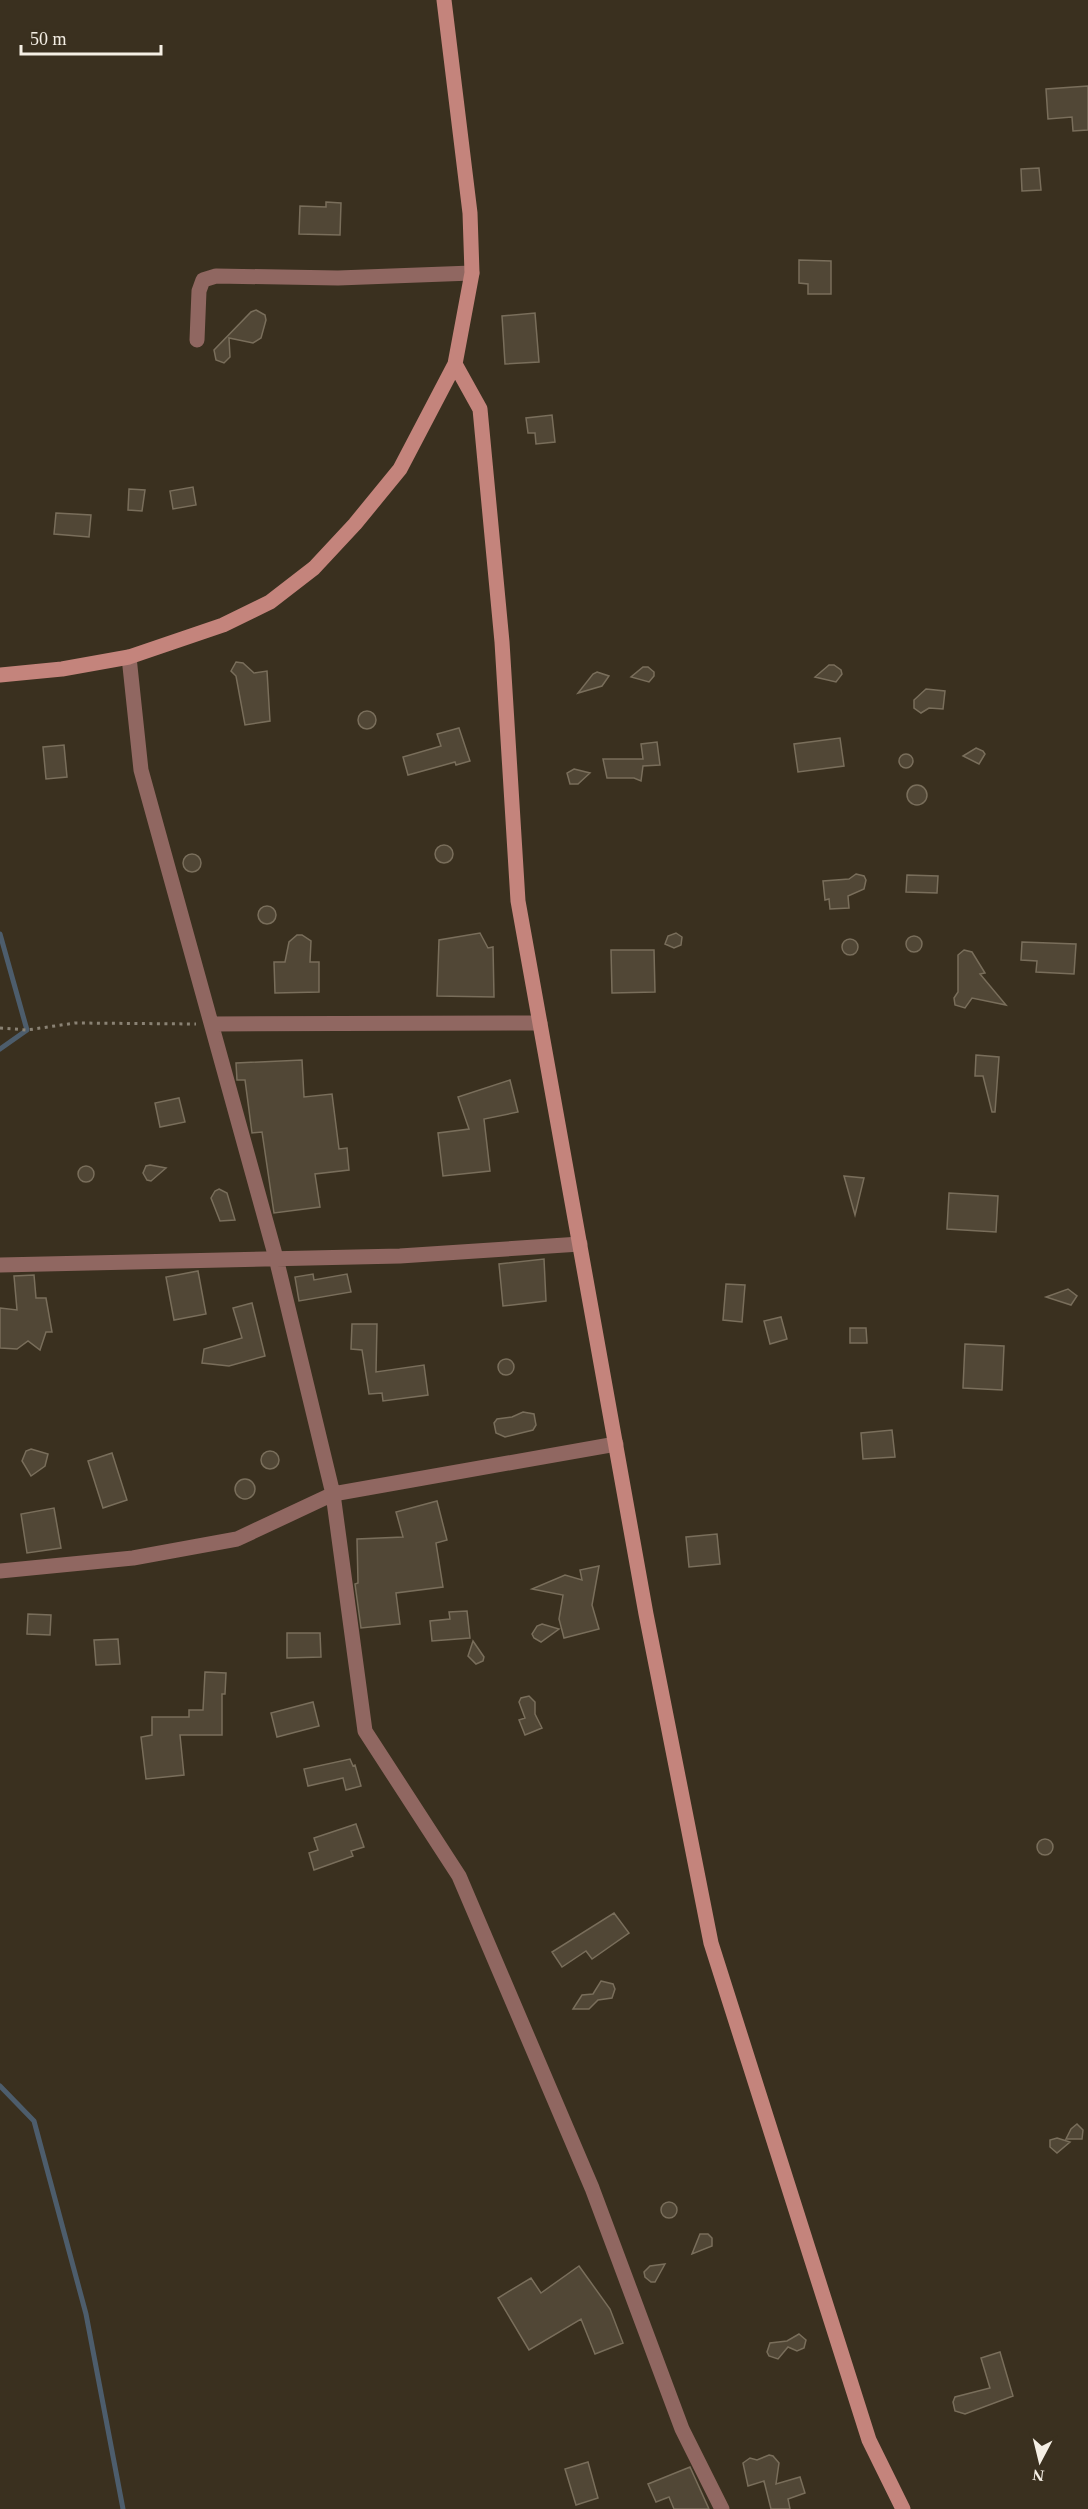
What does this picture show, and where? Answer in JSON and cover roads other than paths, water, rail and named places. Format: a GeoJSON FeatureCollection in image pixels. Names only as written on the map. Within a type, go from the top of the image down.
{"type":"FeatureCollection","features":[{"type":"Feature","properties":{"kind":"street"},"geometry":{"type":"LineString","coordinates":[[0,675],[62,669],[129,657],[223,626],[270,602],[314,568],[355,524],[400,469],[455,364],[472,273],[470,213],[444,0]]}},
{"type":"Feature","properties":{"kind":"street"},"geometry":{"type":"LineString","coordinates":[[197,340],[200,291],[203,280],[216,276],[338,278],[472,273]]}},
{"type":"Feature","properties":{"kind":"street"},"geometry":{"type":"LineString","coordinates":[[455,364],[480,409],[502,642],[518,901],[616,1444],[711,1943],[869,2440],[903,2509]]}},
{"type":"Feature","properties":{"kind":"street"},"geometry":{"type":"LineString","coordinates":[[129,657],[141,770],[276,1258],[333,1494],[365,1731],[459,1876],[592,2188],[682,2429],[722,2509]]}},
{"type":"Feature","properties":{"kind":"street"},"geometry":{"type":"LineString","coordinates":[[213,1024],[540,1023]]}},
{"type":"Feature","properties":{"kind":"street"},"geometry":{"type":"LineString","coordinates":[[0,1265],[400,1256],[580,1244]]}},
{"type":"Feature","properties":{"kind":"street"},"geometry":{"type":"LineString","coordinates":[[0,1571],[134,1558],[237,1539],[333,1494],[616,1444]]}},
{"type":"Feature","properties":{"kind":"waterway"},"geometry":{"type":"LineString","coordinates":[[0,934],[27,1030],[0,1049]]}},
{"type":"Feature","properties":{"kind":"waterway"},"geometry":{"type":"LineString","coordinates":[[0,2086],[34,2121],[86,2314],[123,2509]]}}]}
